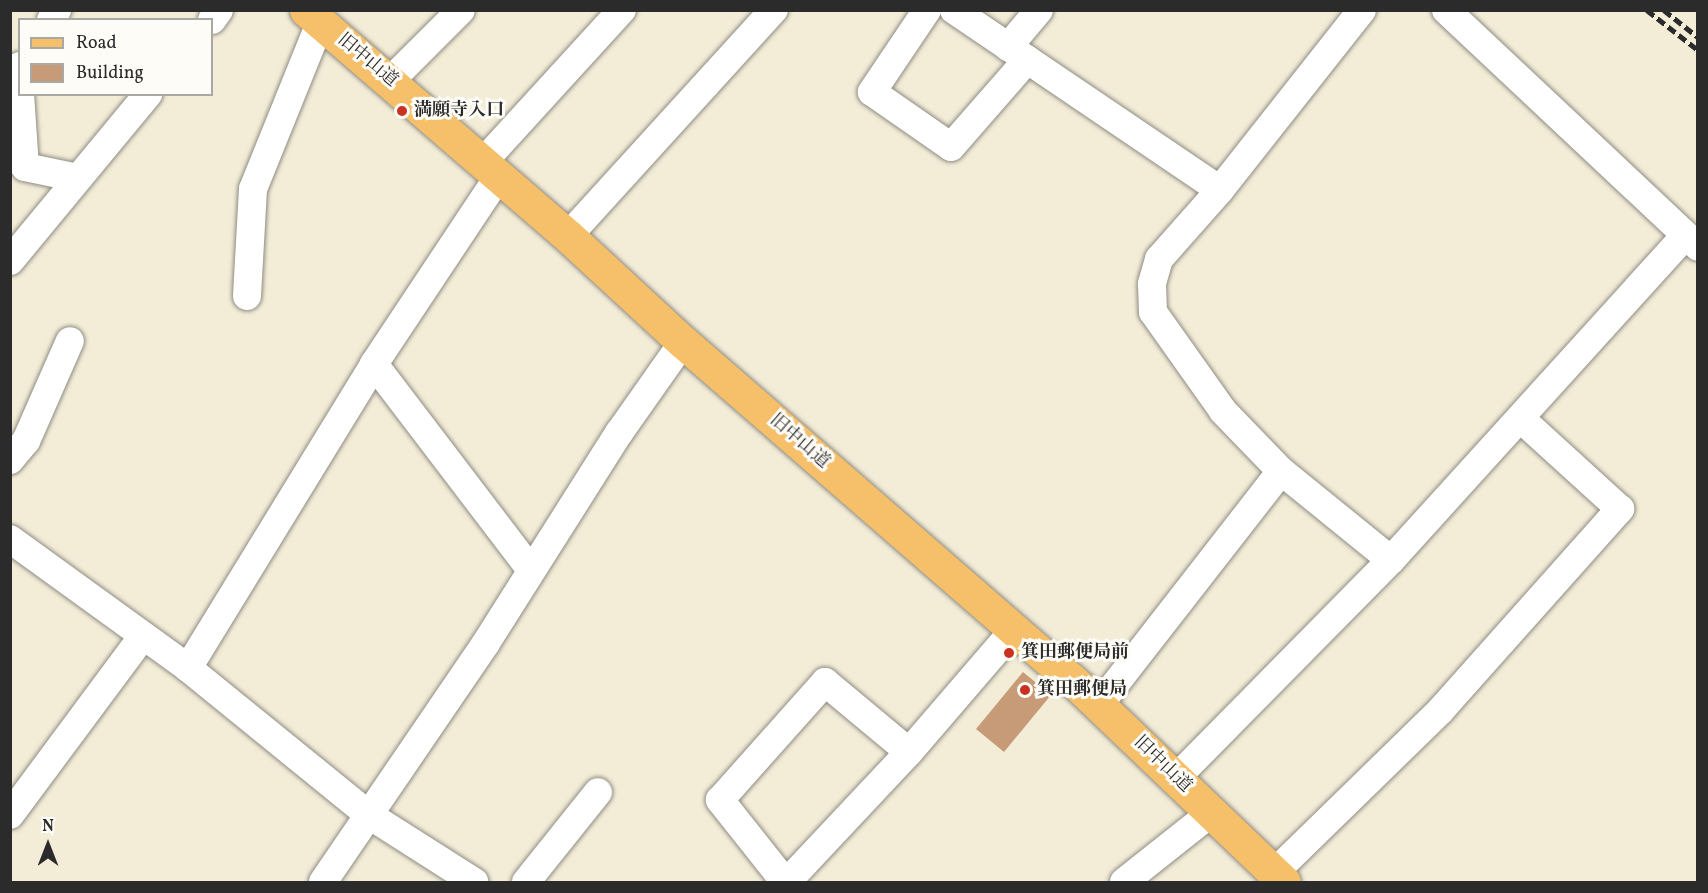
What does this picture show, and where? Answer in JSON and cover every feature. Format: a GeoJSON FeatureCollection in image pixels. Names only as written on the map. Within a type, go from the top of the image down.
{"type":"FeatureCollection","features":[{"type":"Feature","properties":{"kind":"main road","name":"旧中山道"},"geometry":{"type":"LineString","coordinates":[[313,17],[568,236],[683,342],[1099,705],[1279,878]]}},
{"type":"Feature","properties":{"kind":"street"},"geometry":{"type":"LineString","coordinates":[[390,81],[461,10]]}},
{"type":"Feature","properties":{"kind":"street"},"geometry":{"type":"LineString","coordinates":[[188,668],[491,169],[622,10]]}},
{"type":"Feature","properties":{"kind":"street"},"geometry":{"type":"LineString","coordinates":[[568,236],[774,10]]}},
{"type":"Feature","properties":{"kind":"street"},"geometry":{"type":"LineString","coordinates":[[927,10],[872,92],[951,147],[1018,53],[1039,10]]}},
{"type":"Feature","properties":{"kind":"street"},"geometry":{"type":"LineString","coordinates":[[954,10],[1220,190]]}},
{"type":"Feature","properties":{"kind":"street"},"geometry":{"type":"LineString","coordinates":[[1362,10],[1220,190],[1159,259],[1152,284],[1153,312],[1223,411],[1281,471],[1391,560]]}},
{"type":"Feature","properties":{"kind":"street"},"geometry":{"type":"LineString","coordinates":[[1176,778],[1391,560],[1520,418],[1691,242],[1446,10]]}},
{"type":"Feature","properties":{"kind":"street"},"geometry":{"type":"LineString","coordinates":[[247,296],[253,189],[313,17]]}},
{"type":"Feature","properties":{"kind":"street"},"geometry":{"type":"LineString","coordinates":[[20,96],[25,167],[78,178]]}},
{"type":"Feature","properties":{"kind":"street"},"geometry":{"type":"LineString","coordinates":[[10,261],[146,96]]}},
{"type":"Feature","properties":{"kind":"street"},"geometry":{"type":"LineString","coordinates":[[10,460],[26,441],[70,341]]}},
{"type":"Feature","properties":{"kind":"street"},"geometry":{"type":"LineString","coordinates":[[323,882],[486,643],[531,569],[683,342]]}},
{"type":"Feature","properties":{"kind":"street"},"geometry":{"type":"LineString","coordinates":[[374,364],[531,569]]}},
{"type":"Feature","properties":{"kind":"street"},"geometry":{"type":"LineString","coordinates":[[1279,878],[1440,711],[1620,509],[1520,418]]}},
{"type":"Feature","properties":{"kind":"street"},"geometry":{"type":"LineString","coordinates":[[1099,705],[1281,471]]}},
{"type":"Feature","properties":{"kind":"street"},"geometry":{"type":"LineString","coordinates":[[10,539],[188,668],[369,815],[474,882]]}},
{"type":"Feature","properties":{"kind":"street"},"geometry":{"type":"LineString","coordinates":[[909,752],[825,682],[720,800],[786,882],[909,752],[1014,630]]}},
{"type":"Feature","properties":{"kind":"street"},"geometry":{"type":"LineString","coordinates":[[10,815],[142,636]]}},
{"type":"Feature","properties":{"kind":"street"},"geometry":{"type":"LineString","coordinates":[[526,882],[598,792]]}},
{"type":"Feature","properties":{"kind":"street"},"geometry":{"type":"LineString","coordinates":[[1124,882],[1211,813]]}},
{"type":"Feature","properties":{"kind":"building"},"geometry":{"type":"Polygon","coordinates":[[[1023,672],[1051,695],[1004,752],[976,729],[1023,672]]]}},
{"type":"Feature","properties":{"kind":"railway"},"geometry":{"type":"LineString","coordinates":[[1647,10],[1698,50]]}},
{"type":"Feature","properties":{"kind":"railway"},"geometry":{"type":"LineString","coordinates":[[1664,10],[1698,37]]}},
{"type":"Feature","properties":{"kind":"place","name":"満願寺入口"},"geometry":{"type":"Point","coordinates":[402,111]}},
{"type":"Feature","properties":{"kind":"place","name":"箕田郵便局前"},"geometry":{"type":"Point","coordinates":[1009,653]}},
{"type":"Feature","properties":{"kind":"place","name":"箕田郵便局"},"geometry":{"type":"Point","coordinates":[1025,690]}}]}
